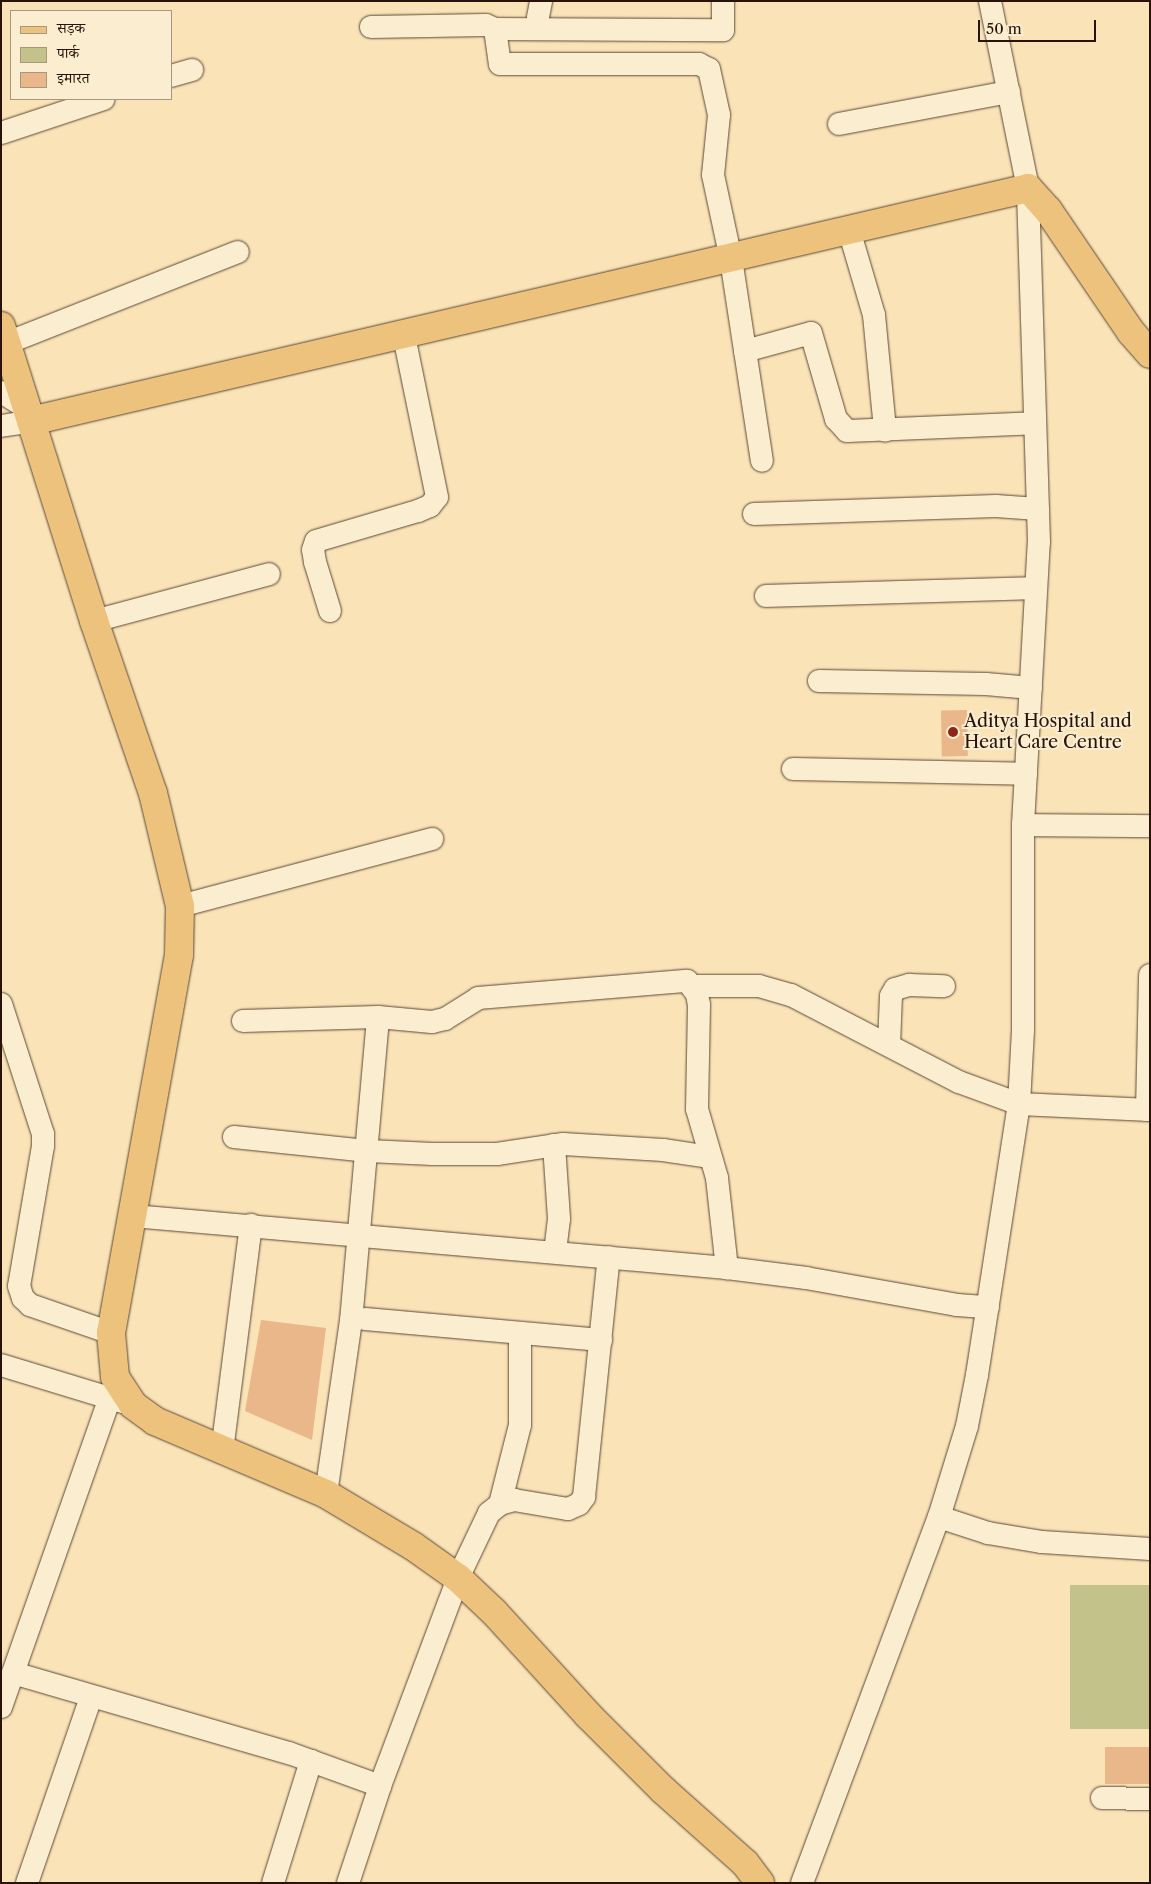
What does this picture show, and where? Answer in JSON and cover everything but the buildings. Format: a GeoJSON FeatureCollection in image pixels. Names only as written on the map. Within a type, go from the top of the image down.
{"type":"FeatureCollection","features":[{"type":"Feature","properties":{"kind":"main road"},"geometry":{"type":"LineString","coordinates":[[29,415],[404,336],[1028,188],[1048,210],[1130,332],[1150,354]]}},
{"type":"Feature","properties":{"kind":"main road"},"geometry":{"type":"LineString","coordinates":[[4,335],[94,621],[153,793],[180,906],[179,955],[134,1216],[111,1333],[115,1377],[122,1401],[155,1421],[326,1494],[413,1546],[458,1578],[663,1790],[745,1863],[760,1883]]}},
{"type":"Feature","properties":{"kind":"street"},"geometry":{"type":"LineString","coordinates":[[371,27],[486,25],[494,29],[722,30],[723,1]]}},
{"type":"Feature","properties":{"kind":"street"},"geometry":{"type":"LineString","coordinates":[[802,1883],[939,1517],[966,1426],[988,1307],[1009,1101],[1022,1030],[1023,825],[1036,588],[1038,508],[1028,188],[990,1]]}},
{"type":"Feature","properties":{"kind":"street"},"geometry":{"type":"LineString","coordinates":[[494,29],[500,64],[700,64],[708,69],[719,114],[713,175],[730,259],[762,461]]}},
{"type":"Feature","properties":{"kind":"street"},"geometry":{"type":"LineString","coordinates":[[839,124],[1009,92]]}},
{"type":"Feature","properties":{"kind":"street"},"geometry":{"type":"LineString","coordinates":[[1,133],[101,100]]}},
{"type":"Feature","properties":{"kind":"street"},"geometry":{"type":"LineString","coordinates":[[849,230],[874,315],[884,430]]}},
{"type":"Feature","properties":{"kind":"street"},"geometry":{"type":"LineString","coordinates":[[4,335],[238,252]]}},
{"type":"Feature","properties":{"kind":"street"},"geometry":{"type":"LineString","coordinates":[[745,351],[811,333],[838,424],[847,431],[1035,423]]}},
{"type":"Feature","properties":{"kind":"street"},"geometry":{"type":"LineString","coordinates":[[330,611],[315,562],[313,550],[316,541],[418,511],[430,506],[437,497],[404,336]]}},
{"type":"Feature","properties":{"kind":"street"},"geometry":{"type":"LineString","coordinates":[[1,392],[29,415],[1,426]]}},
{"type":"Feature","properties":{"kind":"street"},"geometry":{"type":"LineString","coordinates":[[754,514],[996,506],[1038,508]]}},
{"type":"Feature","properties":{"kind":"street"},"geometry":{"type":"LineString","coordinates":[[94,621],[269,574]]}},
{"type":"Feature","properties":{"kind":"street"},"geometry":{"type":"LineString","coordinates":[[766,596],[1036,588]]}},
{"type":"Feature","properties":{"kind":"street"},"geometry":{"type":"LineString","coordinates":[[819,681],[986,684],[1031,688]]}},
{"type":"Feature","properties":{"kind":"street"},"geometry":{"type":"LineString","coordinates":[[793,769],[1026,774]]}},
{"type":"Feature","properties":{"kind":"street"},"geometry":{"type":"LineString","coordinates":[[1023,825],[1150,826]]}},
{"type":"Feature","properties":{"kind":"street"},"geometry":{"type":"LineString","coordinates":[[180,906],[432,838]]}},
{"type":"Feature","properties":{"kind":"street"},"geometry":{"type":"LineString","coordinates":[[243,1021],[378,1017],[432,1022],[445,1019],[478,998],[676,980],[686,981],[693,986],[739,985],[776,990],[977,1090],[1009,1101],[1148,1110],[1150,975]]}},
{"type":"Feature","properties":{"kind":"street"},"geometry":{"type":"LineString","coordinates":[[889,1045],[891,996],[895,989],[909,985],[944,986]]}},
{"type":"Feature","properties":{"kind":"street"},"geometry":{"type":"LineString","coordinates":[[693,986],[699,1005],[698,1109],[721,1202],[727,1268]]}},
{"type":"Feature","properties":{"kind":"street"},"geometry":{"type":"LineString","coordinates":[[1,1004],[8,1042],[40,1120],[44,1146],[20,1278],[23,1298],[30,1305],[111,1333]]}},
{"type":"Feature","properties":{"kind":"street"},"geometry":{"type":"LineString","coordinates":[[326,1494],[351,1321],[368,1151],[378,1017]]}},
{"type":"Feature","properties":{"kind":"street"},"geometry":{"type":"LineString","coordinates":[[234,1137],[368,1151],[497,1154],[554,1145],[654,1149],[710,1157]]}},
{"type":"Feature","properties":{"kind":"street"},"geometry":{"type":"LineString","coordinates":[[554,1145],[558,1209],[555,1252]]}},
{"type":"Feature","properties":{"kind":"street"},"geometry":{"type":"LineString","coordinates":[[134,1216],[727,1268],[951,1304],[988,1307]]}},
{"type":"Feature","properties":{"kind":"street"},"geometry":{"type":"LineString","coordinates":[[222,1450],[251,1226]]}},
{"type":"Feature","properties":{"kind":"street"},"geometry":{"type":"LineString","coordinates":[[348,1883],[380,1786],[458,1578],[489,1513],[500,1504],[514,1500],[568,1508],[579,1504],[584,1497],[609,1257]]}},
{"type":"Feature","properties":{"kind":"street"},"geometry":{"type":"LineString","coordinates":[[365,1318],[520,1334],[601,1340]]}},
{"type":"Feature","properties":{"kind":"street"},"geometry":{"type":"LineString","coordinates":[[500,1504],[520,1425],[520,1334]]}},
{"type":"Feature","properties":{"kind":"street"},"geometry":{"type":"LineString","coordinates":[[1,1365],[122,1401],[11,1664],[1,1707]]}},
{"type":"Feature","properties":{"kind":"street"},"geometry":{"type":"LineString","coordinates":[[939,1517],[988,1533],[1042,1542],[1150,1549]]}},
{"type":"Feature","properties":{"kind":"street"},"geometry":{"type":"LineString","coordinates":[[11,1664],[91,1697],[311,1761],[380,1786]]}},
{"type":"Feature","properties":{"kind":"street"},"geometry":{"type":"LineString","coordinates":[[28,1883],[91,1697]]}},
{"type":"Feature","properties":{"kind":"street"},"geometry":{"type":"LineString","coordinates":[[273,1883],[311,1761]]}},
{"type":"Feature","properties":{"kind":"street"},"geometry":{"type":"LineString","coordinates":[[1102,1798],[1150,1799]]}},
{"type":"Feature","properties":{"kind":"green space"},"geometry":{"type":"Polygon","coordinates":[[[1070,1585],[1150,1585],[1150,1729],[1070,1729],[1070,1585]]]}},
{"type":"Feature","properties":{"kind":"place","name":"Aditya Hospital and Heart Care Centre"},"geometry":{"type":"Point","coordinates":[953,732]}}]}
